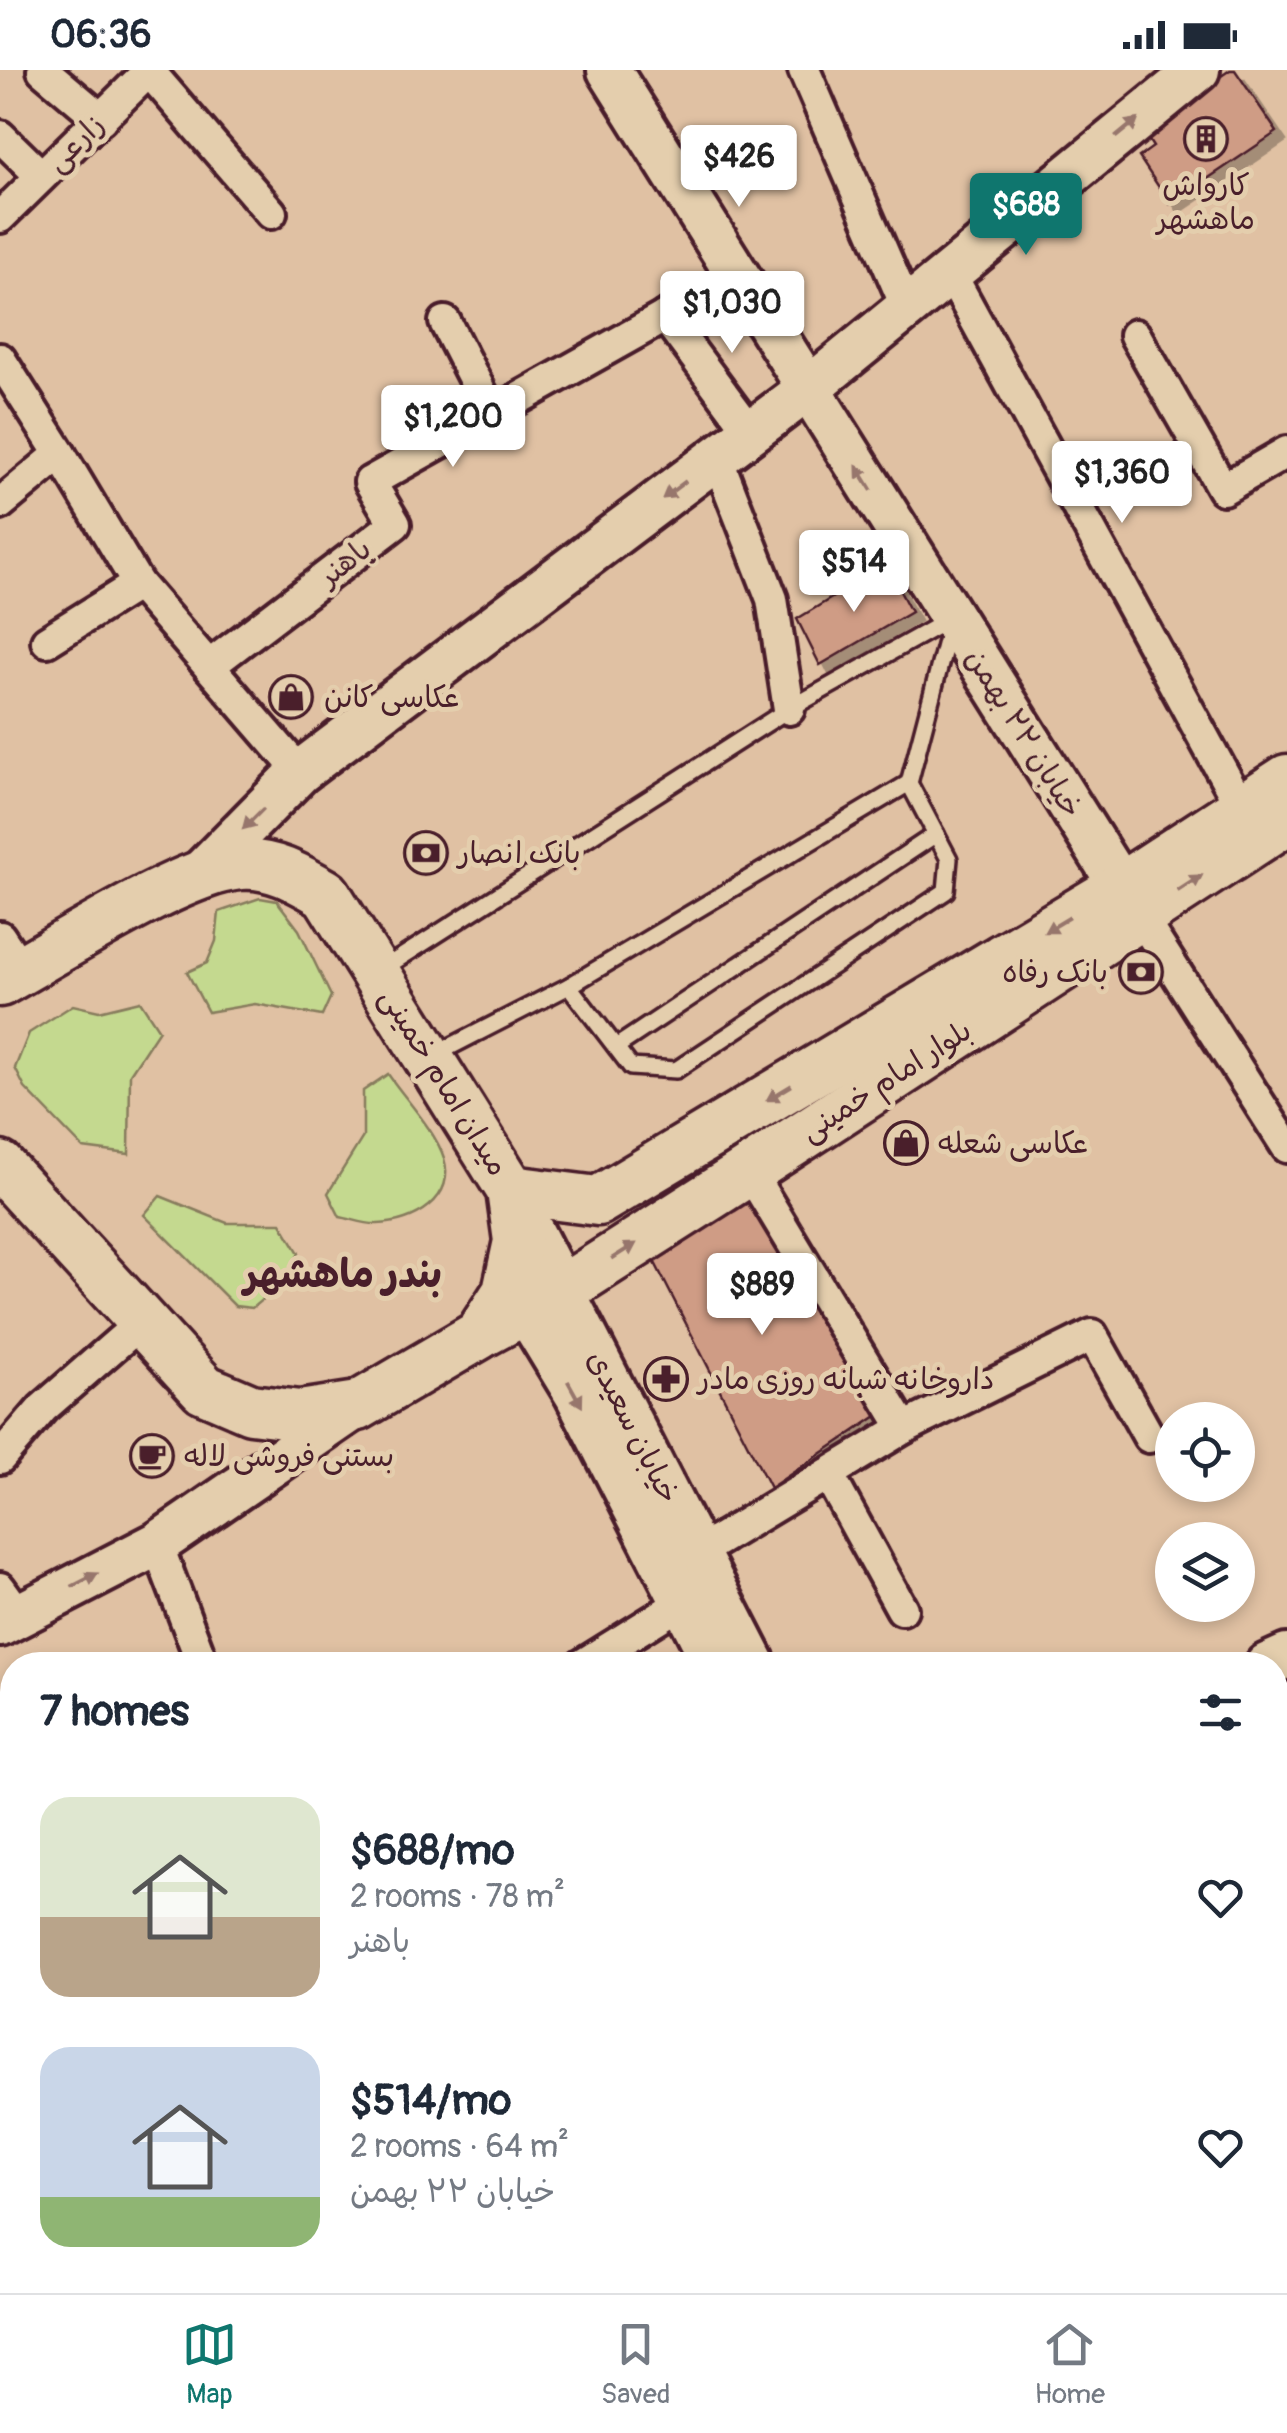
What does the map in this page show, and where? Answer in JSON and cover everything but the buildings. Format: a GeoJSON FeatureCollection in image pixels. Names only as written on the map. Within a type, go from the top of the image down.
{"type":"FeatureCollection","features":[{"type":"Feature","properties":{"kind":"main road","name":"خیابان ۲۲ بهمن"},"geometry":{"type":"LineString","coordinates":[[609,70],[1130,901]]}},
{"type":"Feature","properties":{"kind":"main road"},"geometry":{"type":"LineString","coordinates":[[200,873],[300,772],[808,389],[1198,70]]}},
{"type":"Feature","properties":{"kind":"main road","name":"بلوار امام خمینی"},"geometry":{"type":"LineString","coordinates":[[479,1335],[544,1300],[749,1170],[1130,901],[1264,814],[1287,779]]}},
{"type":"Feature","properties":{"kind":"main road","name":"میدان امام خمینی"},"geometry":{"type":"LineString","coordinates":[[0,1166],[204,1389],[250,1409],[300,1415],[358,1406],[479,1335],[506,1292],[518,1241],[511,1190],[326,894],[287,871],[243,864],[200,873],[7,963]]}},
{"type":"Feature","properties":{"kind":"main road","name":"بلوار امام خمینی"},"geometry":{"type":"LineString","coordinates":[[511,1190],[598,1201],[1130,901]]}},
{"type":"Feature","properties":{"kind":"main road","name":"خیابان سعیدی"},"geometry":{"type":"LineString","coordinates":[[511,1190],[576,1394],[707,1652]]}},
{"type":"Feature","properties":{"kind":"main road","name":"خیابان سعیدی"},"geometry":{"type":"LineString","coordinates":[[544,1300],[697,1553],[748,1652]]}},
{"type":"Feature","properties":{"kind":"main road"},"geometry":{"type":"LineString","coordinates":[[6,1609],[163,1540],[358,1406]]}},
{"type":"Feature","properties":{"kind":"street"},"geometry":{"type":"LineString","coordinates":[[44,70],[100,118]]}},
{"type":"Feature","properties":{"kind":"street"},"geometry":{"type":"LineString","coordinates":[[804,70],[907,308]]}},
{"type":"Feature","properties":{"kind":"street"},"geometry":{"type":"LineString","coordinates":[[150,71],[272,213]]}},
{"type":"Feature","properties":{"kind":"street","name":"زارعی"},"geometry":{"type":"LineString","coordinates":[[0,216],[150,71]]}},
{"type":"Feature","properties":{"kind":"street"},"geometry":{"type":"LineString","coordinates":[[0,136],[41,176]]}},
{"type":"Feature","properties":{"kind":"street"},"geometry":{"type":"LineString","coordinates":[[950,272],[1264,814]]}},
{"type":"Feature","properties":{"kind":"street","name":"باهنر"},"geometry":{"type":"LineString","coordinates":[[209,666],[394,524],[370,482],[738,276]]}},
{"type":"Feature","properties":{"kind":"street"},"geometry":{"type":"LineString","coordinates":[[665,316],[752,432]]}},
{"type":"Feature","properties":{"kind":"street"},"geometry":{"type":"LineString","coordinates":[[444,322],[492,414]]}},
{"type":"Feature","properties":{"kind":"street"},"geometry":{"type":"LineString","coordinates":[[1135,335],[1223,489],[1287,452]]}},
{"type":"Feature","properties":{"kind":"street"},"geometry":{"type":"LineString","coordinates":[[0,360],[138,584],[300,772]]}},
{"type":"Feature","properties":{"kind":"street"},"geometry":{"type":"LineString","coordinates":[[0,504],[60,454]]}},
{"type":"Feature","properties":{"kind":"street"},"geometry":{"type":"LineString","coordinates":[[717,458],[772,599],[789,709]]}},
{"type":"Feature","properties":{"kind":"street"},"geometry":{"type":"LineString","coordinates":[[47,641],[138,584]]}},
{"type":"Feature","properties":{"kind":"street"},"geometry":{"type":"LineString","coordinates":[[1130,901],[1287,1147]]}},
{"type":"Feature","properties":{"kind":"street"},"geometry":{"type":"LineString","coordinates":[[749,1170],[904,1428]]}},
{"type":"Feature","properties":{"kind":"street"},"geometry":{"type":"LineString","coordinates":[[0,1458],[43,1408],[142,1321]]}},
{"type":"Feature","properties":{"kind":"street"},"geometry":{"type":"LineString","coordinates":[[697,1553],[904,1428],[1092,1335],[1148,1437]]}},
{"type":"Feature","properties":{"kind":"street"},"geometry":{"type":"LineString","coordinates":[[828,1474],[902,1609]]}},
{"type":"Feature","properties":{"kind":"street"},"geometry":{"type":"LineString","coordinates":[[163,1540],[200,1652]]}},
{"type":"Feature","properties":{"kind":"street"},"geometry":{"type":"LineString","coordinates":[[603,1652],[682,1602]]}},
{"type":"Feature","properties":{"kind":"lane"},"geometry":{"type":"LineString","coordinates":[[375,973],[789,709],[952,618]]}},
{"type":"Feature","properties":{"kind":"lane"},"geometry":{"type":"LineString","coordinates":[[569,986],[631,1067],[676,1070],[946,891],[948,859],[909,783],[952,618]]}},
{"type":"Feature","properties":{"kind":"lane"},"geometry":{"type":"LineString","coordinates":[[428,1058],[569,986],[909,783]]}},
{"type":"Feature","properties":{"kind":"lane"},"geometry":{"type":"LineString","coordinates":[[616,1047],[936,834]]}},
{"type":"Feature","properties":{"kind":"green space"},"geometry":{"type":"Polygon","coordinates":[[[260,898],[277,901],[299,930],[331,996],[322,1016],[255,1004],[208,1012],[187,972],[207,963],[216,941],[219,912],[260,898]]]}},
{"type":"Feature","properties":{"kind":"green space"},"geometry":{"type":"Polygon","coordinates":[[[140,1001],[159,1030],[130,1074],[129,1154],[83,1148],[25,1088],[15,1068],[29,1033],[73,1005],[99,1011],[140,1001]]]}},
{"type":"Feature","properties":{"kind":"green space"},"geometry":{"type":"Polygon","coordinates":[[[388,1074],[434,1137],[446,1173],[438,1197],[429,1206],[392,1223],[369,1224],[340,1217],[328,1193],[363,1137],[363,1091],[388,1074]]]}},
{"type":"Feature","properties":{"kind":"green space"},"geometry":{"type":"Polygon","coordinates":[[[160,1196],[227,1223],[281,1223],[299,1253],[287,1279],[252,1308],[235,1306],[144,1215],[160,1196]]]}},
{"type":"Feature","properties":{"kind":"place","name":"کارواش ماهشهر"},"geometry":{"type":"Point","coordinates":[1206,139]}},
{"type":"Feature","properties":{"kind":"place","name":"عکاسی کانن"},"geometry":{"type":"Point","coordinates":[291,697]}},
{"type":"Feature","properties":{"kind":"place","name":"بانک انصار"},"geometry":{"type":"Point","coordinates":[426,853]}},
{"type":"Feature","properties":{"kind":"place","name":"بانک رفاه"},"geometry":{"type":"Point","coordinates":[1141,972]}},
{"type":"Feature","properties":{"kind":"place","name":"عکاسی شعله"},"geometry":{"type":"Point","coordinates":[906,1143]}},
{"type":"Feature","properties":{"kind":"place","name":"داروخانه شبانه روزی مادر"},"geometry":{"type":"Point","coordinates":[666,1379]}},
{"type":"Feature","properties":{"kind":"place","name":"بستنی فروشی لاله"},"geometry":{"type":"Point","coordinates":[152,1456]}},
{"type":"Feature","properties":{"kind":"district","name":"بندر ماهشهر"},"geometry":{"type":"Point","coordinates":[343,1274]}}]}
